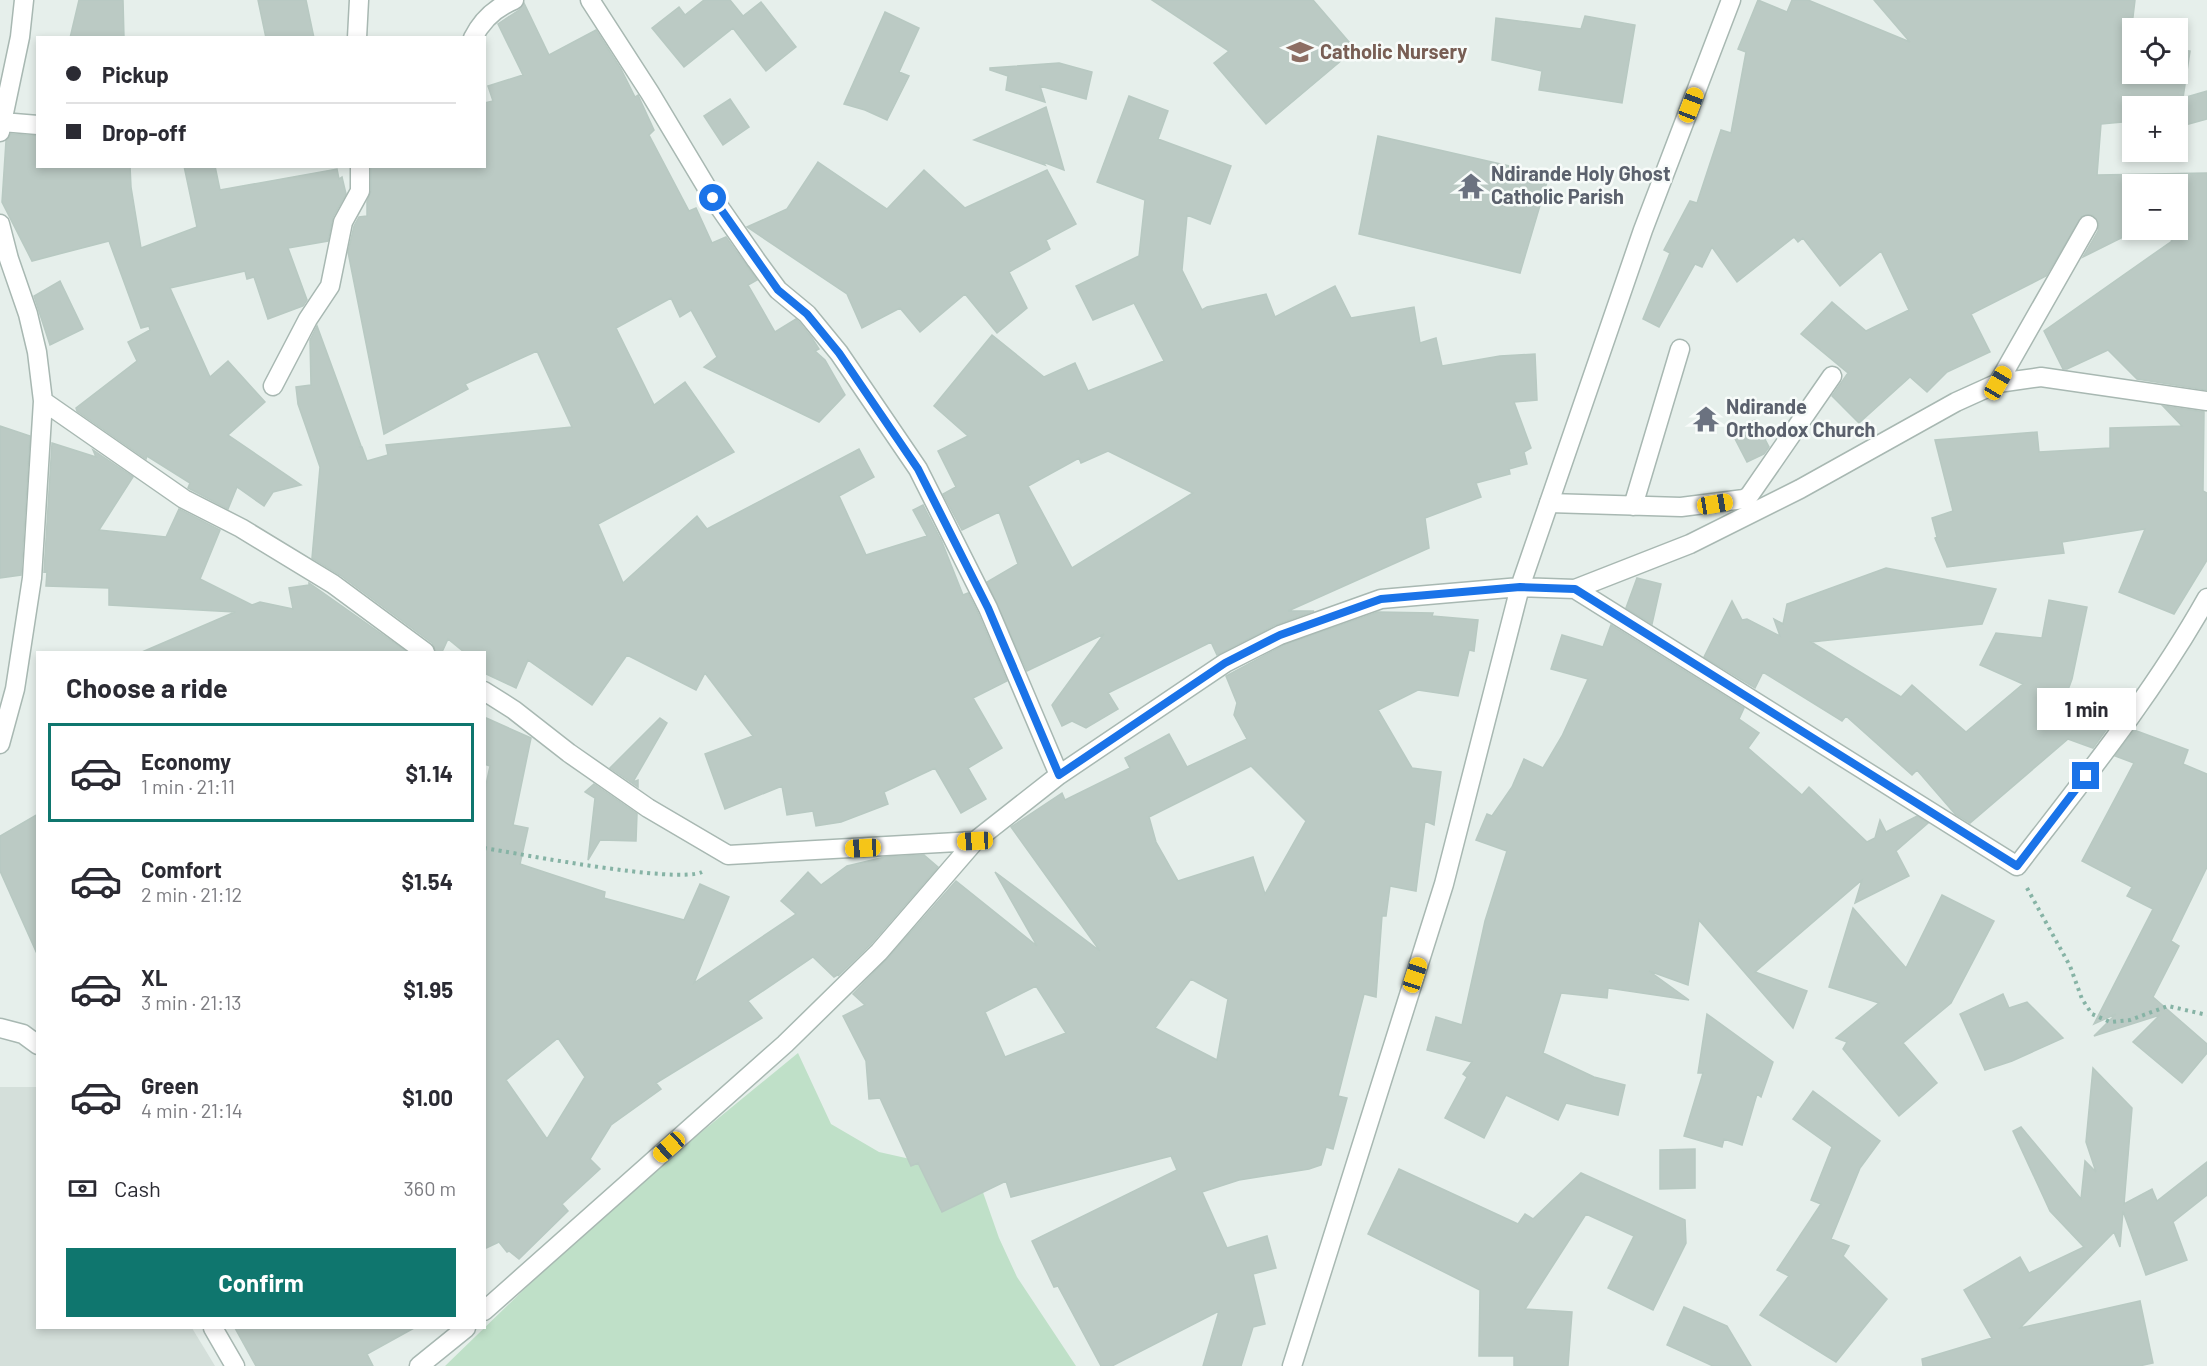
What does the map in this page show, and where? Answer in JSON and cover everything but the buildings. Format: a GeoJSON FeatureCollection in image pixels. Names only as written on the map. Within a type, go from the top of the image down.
{"type":"FeatureCollection","features":[{"type":"Feature","properties":{"kind":"street"},"geometry":{"type":"LineString","coordinates":[[24,0],[20,37],[1,127],[36,124]]}},
{"type":"Feature","properties":{"kind":"street"},"geometry":{"type":"LineString","coordinates":[[357,36],[359,0]]}},
{"type":"Feature","properties":{"kind":"street"},"geometry":{"type":"LineString","coordinates":[[474,36],[492,13],[514,0]]}},
{"type":"Feature","properties":{"kind":"street"},"geometry":{"type":"LineString","coordinates":[[590,0],[650,93],[713,198],[750,251],[778,290],[807,314],[839,353],[918,469],[988,608],[1059,775]]}},
{"type":"Feature","properties":{"kind":"street"},"geometry":{"type":"LineString","coordinates":[[1292,1366],[1444,884],[1520,587],[1643,230],[1731,0]]}},
{"type":"Feature","properties":{"kind":"street"},"geometry":{"type":"LineString","coordinates":[[273,386],[308,319],[330,286],[343,222],[360,191],[360,168]]}},
{"type":"Feature","properties":{"kind":"street"},"geometry":{"type":"LineString","coordinates":[[0,224],[9,260],[28,314],[37,352],[43,401],[32,578],[15,689],[0,744]]}},
{"type":"Feature","properties":{"kind":"street"},"geometry":{"type":"LineString","coordinates":[[1998,383],[2088,225]]}},
{"type":"Feature","properties":{"kind":"street"},"geometry":{"type":"LineString","coordinates":[[1633,506],[1680,349]]}},
{"type":"Feature","properties":{"kind":"street"},"geometry":{"type":"LineString","coordinates":[[1549,503],[1681,507],[1746,498],[1832,376]]}},
{"type":"Feature","properties":{"kind":"street"},"geometry":{"type":"LineString","coordinates":[[486,1309],[785,1044],[879,952],[975,841],[1059,775],[1225,663],[1280,635],[1381,599],[1520,587],[1575,589],[1690,543],[1800,489],[1956,402],[1998,383],[2041,376],[2207,401]]}},
{"type":"Feature","properties":{"kind":"street"},"geometry":{"type":"LineString","coordinates":[[43,401],[184,499],[241,528],[333,584],[424,651]]}},
{"type":"Feature","properties":{"kind":"street"},"geometry":{"type":"LineString","coordinates":[[1575,589],[2017,866],[2114,740],[2192,625],[2207,598]]}},
{"type":"Feature","properties":{"kind":"street"},"geometry":{"type":"LineString","coordinates":[[486,692],[514,710],[569,753],[648,808],[728,855],[975,841]]}},
{"type":"Feature","properties":{"kind":"street"},"geometry":{"type":"LineString","coordinates":[[0,1028],[23,1034],[36,1044]]}},
{"type":"Feature","properties":{"kind":"street"},"geometry":{"type":"LineString","coordinates":[[214,1329],[235,1366]]}},
{"type":"Feature","properties":{"kind":"street"},"geometry":{"type":"LineString","coordinates":[[418,1366],[465,1329]]}},
{"type":"Feature","properties":{"kind":"path"},"geometry":{"type":"LineString","coordinates":[[486,848],[673,875],[696,875],[714,866],[728,855]]}},
{"type":"Feature","properties":{"kind":"path"},"geometry":{"type":"LineString","coordinates":[[2017,866],[2070,966],[2082,999],[2092,1014],[2110,1022],[2130,1020],[2168,1006],[2207,1015]]}},
{"type":"Feature","properties":{"kind":"shaded area"},"geometry":{"type":"Polygon","coordinates":[[[0,1087],[36,1087],[36,1329],[193,1329],[215,1366],[0,1366],[0,1087]]]}},
{"type":"Feature","properties":{"kind":"green space"},"geometry":{"type":"Polygon","coordinates":[[[798,1053],[831,1124],[879,1152],[937,1165],[978,1178],[999,1238],[1017,1277],[1076,1366],[445,1366],[483,1329],[486,1329],[486,1326],[604,1212],[798,1053]]]}},
{"type":"Feature","properties":{"kind":"place","name":"Catholic Nursery"},"geometry":{"type":"Point","coordinates":[1300,52]}},
{"type":"Feature","properties":{"kind":"place","name":"Ndirande Holy Ghost Catholic Parish"},"geometry":{"type":"Point","coordinates":[1471,186]}},
{"type":"Feature","properties":{"kind":"place","name":"Ndirande Orthodox Church"},"geometry":{"type":"Point","coordinates":[1706,419]}},
{"type":"Feature","properties":{"kind":"route"},"geometry":{"type":"LineString","coordinates":[[713,198],[778,290],[807,314],[839,353],[918,469],[988,608],[1059,775],[1225,663],[1280,635],[1381,599],[1520,587],[1575,589],[2017,866],[2086,776]]}}]}
